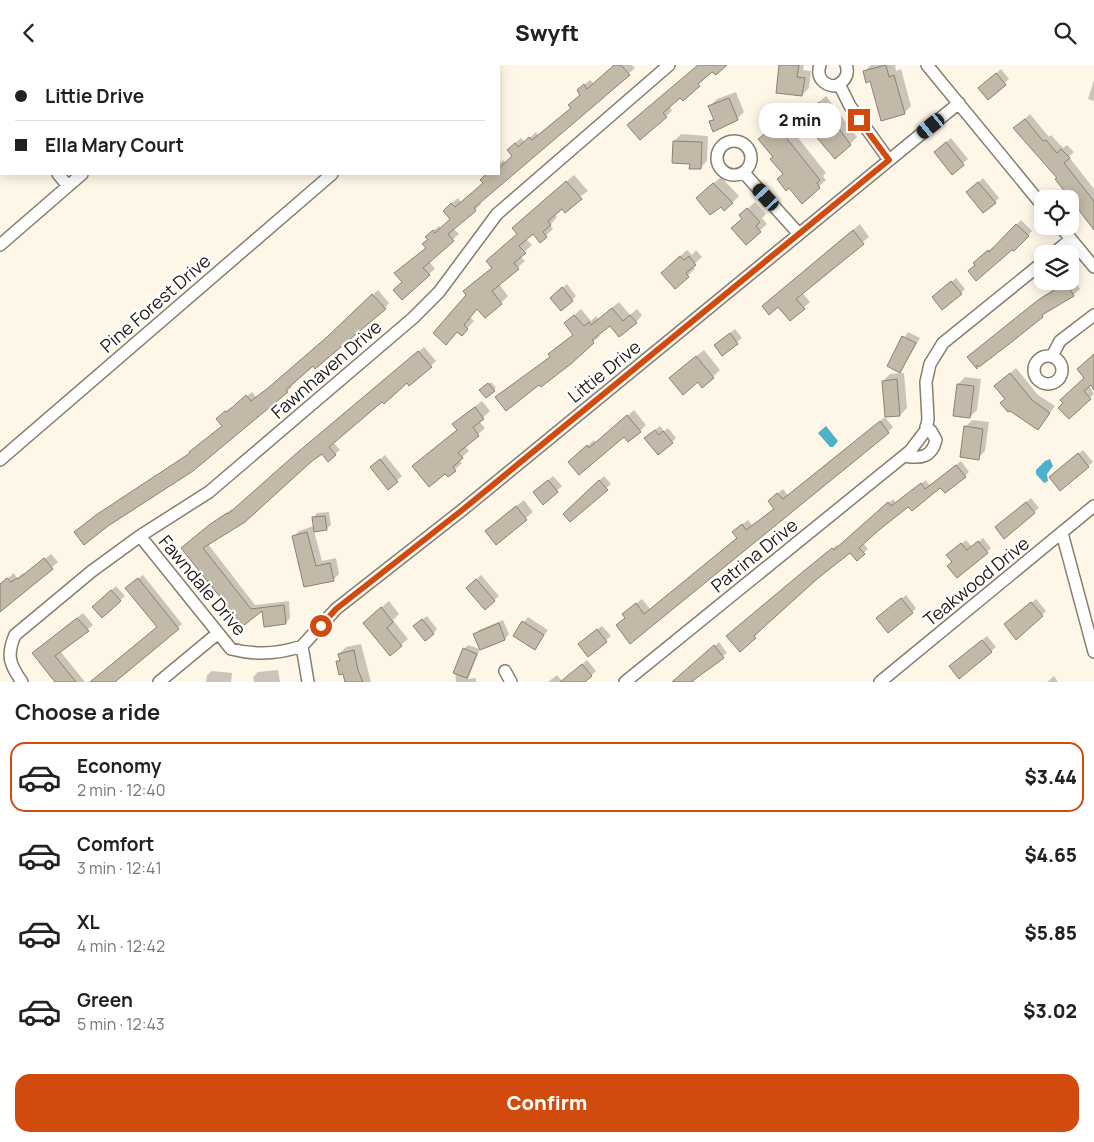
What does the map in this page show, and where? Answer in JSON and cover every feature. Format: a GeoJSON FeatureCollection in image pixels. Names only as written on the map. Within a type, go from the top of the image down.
{"type":"FeatureCollection","features":[{"type":"Feature","properties":{"kind":"street","name":"Fawnhaven Drive"},"geometry":{"type":"LineString","coordinates":[[22,682],[12,669],[9,648],[15,635],[92,571],[140,536],[209,492],[413,318],[438,292],[498,214],[669,65]]}},
{"type":"Feature","properties":{"kind":"street"},"geometry":{"type":"LineString","coordinates":[[820,65],[818,73],[824,83],[829,85],[839,84],[847,75],[846,65]]}},
{"type":"Feature","properties":{"kind":"street"},"geometry":{"type":"LineString","coordinates":[[928,65],[1034,195]]}},
{"type":"Feature","properties":{"kind":"street"},"geometry":{"type":"LineString","coordinates":[[839,84],[855,113],[889,160]]}},
{"type":"Feature","properties":{"kind":"street","name":"Littie Drive"},"geometry":{"type":"LineString","coordinates":[[302,646],[336,609],[461,511],[959,103]]}},
{"type":"Feature","properties":{"kind":"street"},"geometry":{"type":"LineString","coordinates":[[744,173],[799,234]]}},
{"type":"Feature","properties":{"kind":"street"},"geometry":{"type":"LineString","coordinates":[[59,175],[68,186]]}},
{"type":"Feature","properties":{"kind":"street"},"geometry":{"type":"LineString","coordinates":[[0,245],[81,175]]}},
{"type":"Feature","properties":{"kind":"street","name":"Pine Forest Drive"},"geometry":{"type":"LineString","coordinates":[[0,460],[331,175]]}},
{"type":"Feature","properties":{"kind":"street"},"geometry":{"type":"LineString","coordinates":[[1068,235],[1094,267]]}},
{"type":"Feature","properties":{"kind":"street"},"geometry":{"type":"LineString","coordinates":[[1064,245],[1071,239]]}},
{"type":"Feature","properties":{"kind":"street"},"geometry":{"type":"LineString","coordinates":[[905,455],[925,457],[932,453],[936,440],[931,431],[926,427],[926,382],[932,359],[943,343],[1034,269]]}},
{"type":"Feature","properties":{"kind":"street"},"geometry":{"type":"LineString","coordinates":[[1052,356],[1060,341],[1094,315]]}},
{"type":"Feature","properties":{"kind":"street","name":"Patrina Drive"},"geometry":{"type":"LineString","coordinates":[[625,682],[905,455],[922,437],[926,427]]}},
{"type":"Feature","properties":{"kind":"street","name":"Teakwood Drive"},"geometry":{"type":"LineString","coordinates":[[880,682],[1094,506]]}},
{"type":"Feature","properties":{"kind":"street"},"geometry":{"type":"LineString","coordinates":[[1062,533],[1094,652]]}},
{"type":"Feature","properties":{"kind":"street","name":"Fawndale Drive"},"geometry":{"type":"LineString","coordinates":[[140,536],[231,649],[245,652],[288,651],[302,646]]}},
{"type":"Feature","properties":{"kind":"street"},"geometry":{"type":"LineString","coordinates":[[159,682],[217,634]]}},
{"type":"Feature","properties":{"kind":"street"},"geometry":{"type":"LineString","coordinates":[[302,646],[308,682]]}},
{"type":"Feature","properties":{"kind":"street"},"geometry":{"type":"LineString","coordinates":[[505,671],[511,682]]}},
{"type":"Feature","properties":{"kind":"water"},"geometry":{"type":"Polygon","coordinates":[[[826,426],[838,441],[833,447],[830,447],[818,433],[826,426]]]}},
{"type":"Feature","properties":{"kind":"water"},"geometry":{"type":"Polygon","coordinates":[[[1050,459],[1053,466],[1047,474],[1048,481],[1044,483],[1036,474],[1036,470],[1045,461],[1050,459]]]}},
{"type":"Feature","properties":{"kind":"building"},"geometry":{"type":"Polygon","coordinates":[[[614,65],[621,65],[630,75],[474,208],[476,211],[448,234],[454,241],[423,268],[430,275],[402,300],[393,290],[402,282],[394,273],[426,248],[422,244],[428,239],[425,237],[433,230],[435,233],[450,219],[443,211],[451,203],[455,207],[475,190],[483,183],[480,180],[485,175],[500,175],[500,167],[512,156],[507,150],[515,143],[518,147],[529,137],[532,140],[571,108],[568,105],[580,95],[577,90],[584,84],[587,89],[614,65]]]}},
{"type":"Feature","properties":{"kind":"building"},"geometry":{"type":"Polygon","coordinates":[[[698,65],[727,65],[716,75],[712,72],[683,101],[680,98],[663,113],[667,117],[640,140],[627,125],[698,65]]]}},
{"type":"Feature","properties":{"kind":"building"},"geometry":{"type":"Polygon","coordinates":[[[779,65],[799,65],[797,77],[805,78],[802,96],[776,93],[779,65]]]}},
{"type":"Feature","properties":{"kind":"building"},"geometry":{"type":"Polygon","coordinates":[[[886,65],[889,77],[894,75],[905,114],[881,121],[870,81],[866,83],[863,71],[886,65]]]}},
{"type":"Feature","properties":{"kind":"building"},"geometry":{"type":"Polygon","coordinates":[[[996,73],[1006,85],[988,100],[978,88],[996,73]]]}},
{"type":"Feature","properties":{"kind":"building"},"geometry":{"type":"Polygon","coordinates":[[[729,98],[738,120],[713,132],[709,121],[714,120],[708,106],[729,98]]]}},
{"type":"Feature","properties":{"kind":"building"},"geometry":{"type":"Polygon","coordinates":[[[819,102],[851,145],[835,159],[817,138],[819,135],[803,116],[819,102]]]}},
{"type":"Feature","properties":{"kind":"building"},"geometry":{"type":"Polygon","coordinates":[[[1025,119],[1043,141],[1046,140],[1057,153],[1061,149],[1070,158],[1064,163],[1094,201],[1094,230],[1079,210],[1079,190],[1063,190],[1055,179],[1057,178],[1013,128],[1025,119]]]}},
{"type":"Feature","properties":{"kind":"building"},"geometry":{"type":"Polygon","coordinates":[[[776,125],[820,180],[817,183],[820,188],[802,204],[789,188],[786,191],[777,179],[783,174],[770,159],[773,157],[758,139],[776,125]]]}},
{"type":"Feature","properties":{"kind":"building"},"geometry":{"type":"Polygon","coordinates":[[[673,141],[702,142],[701,169],[689,169],[690,164],[672,163],[673,141]]]}},
{"type":"Feature","properties":{"kind":"building"},"geometry":{"type":"Polygon","coordinates":[[[946,142],[964,165],[952,175],[934,152],[946,142]]]}},
{"type":"Feature","properties":{"kind":"building"},"geometry":{"type":"Polygon","coordinates":[[[566,181],[582,199],[565,213],[562,209],[548,221],[551,225],[543,232],[547,237],[540,243],[533,234],[519,246],[526,253],[514,263],[519,269],[492,291],[502,304],[485,318],[477,309],[464,325],[468,329],[462,336],[457,332],[446,345],[433,333],[466,295],[463,291],[492,268],[486,261],[517,234],[512,228],[566,181]]]}},
{"type":"Feature","properties":{"kind":"building"},"geometry":{"type":"Polygon","coordinates":[[[978,182],[996,203],[983,213],[966,192],[978,182]]]}},
{"type":"Feature","properties":{"kind":"building"},"geometry":{"type":"Polygon","coordinates":[[[713,183],[733,203],[724,211],[721,207],[710,215],[696,198],[713,183]]]}},
{"type":"Feature","properties":{"kind":"building"},"geometry":{"type":"Polygon","coordinates":[[[747,208],[760,222],[756,226],[761,232],[746,245],[731,228],[742,219],[739,215],[747,208]]]}},
{"type":"Feature","properties":{"kind":"building"},"geometry":{"type":"Polygon","coordinates":[[[1016,224],[1029,236],[1014,251],[1012,250],[976,281],[968,271],[975,265],[973,263],[988,250],[989,252],[1016,224]]]}},
{"type":"Feature","properties":{"kind":"building"},"geometry":{"type":"Polygon","coordinates":[[[853,230],[864,244],[796,299],[805,309],[790,321],[778,307],[769,315],[762,306],[853,230]]]}},
{"type":"Feature","properties":{"kind":"building"},"geometry":{"type":"Polygon","coordinates":[[[680,256],[684,260],[689,256],[696,265],[686,273],[689,277],[675,289],[661,273],[680,256]]]}},
{"type":"Feature","properties":{"kind":"building"},"geometry":{"type":"Polygon","coordinates":[[[951,281],[962,294],[942,310],[932,297],[951,281]]]}},
{"type":"Feature","properties":{"kind":"building"},"geometry":{"type":"Polygon","coordinates":[[[562,287],[573,301],[561,311],[550,298],[562,287]]]}},
{"type":"Feature","properties":{"kind":"building"},"geometry":{"type":"Polygon","coordinates":[[[1054,290],[1070,290],[1074,296],[1042,315],[1043,317],[1013,341],[979,367],[977,365],[977,369],[967,357],[1038,300],[1054,290]]]}},
{"type":"Feature","properties":{"kind":"building"},"geometry":{"type":"Polygon","coordinates":[[[372,294],[386,309],[315,369],[313,366],[286,390],[288,392],[193,471],[108,526],[84,545],[74,532],[96,515],[190,453],[222,426],[216,419],[225,411],[227,412],[246,395],[251,401],[268,388],[327,337],[372,294]]]}},
{"type":"Feature","properties":{"kind":"building"},"geometry":{"type":"Polygon","coordinates":[[[612,308],[623,321],[630,315],[637,323],[619,337],[610,326],[592,340],[594,343],[572,363],[541,387],[539,385],[506,411],[495,397],[550,357],[548,354],[573,335],[564,323],[574,315],[584,326],[589,322],[591,325],[612,308]]]}},
{"type":"Feature","properties":{"kind":"building"},"geometry":{"type":"Polygon","coordinates":[[[730,333],[738,344],[722,356],[714,345],[730,333]]]}},
{"type":"Feature","properties":{"kind":"building"},"geometry":{"type":"Polygon","coordinates":[[[902,336],[916,343],[900,373],[887,366],[902,336]]]}},
{"type":"Feature","properties":{"kind":"building"},"geometry":{"type":"Polygon","coordinates":[[[418,351],[432,367],[409,386],[407,383],[384,404],[382,402],[329,447],[336,455],[328,462],[322,454],[245,522],[203,548],[251,609],[284,605],[286,624],[264,627],[262,611],[243,626],[181,548],[209,525],[228,514],[418,351]]]}},
{"type":"Feature","properties":{"kind":"building"},"geometry":{"type":"Polygon","coordinates":[[[1094,354],[1094,390],[1091,385],[1084,391],[1091,399],[1069,419],[1058,408],[1063,403],[1060,400],[1084,378],[1077,369],[1094,354]]]}},
{"type":"Feature","properties":{"kind":"building"},"geometry":{"type":"Polygon","coordinates":[[[696,356],[714,378],[702,388],[698,382],[683,395],[669,378],[696,356]]]}},
{"type":"Feature","properties":{"kind":"building"},"geometry":{"type":"Polygon","coordinates":[[[1010,373],[1032,400],[1050,413],[1038,430],[1010,411],[1008,412],[1000,403],[1005,399],[994,386],[1010,373]]]}},
{"type":"Feature","properties":{"kind":"building"},"geometry":{"type":"Polygon","coordinates":[[[897,379],[900,416],[885,417],[882,381],[897,379]]]}},
{"type":"Feature","properties":{"kind":"building"},"geometry":{"type":"Polygon","coordinates":[[[488,383],[495,391],[486,398],[479,390],[488,383]]]}},
{"type":"Feature","properties":{"kind":"building"},"geometry":{"type":"Polygon","coordinates":[[[957,384],[974,386],[970,418],[953,416],[957,384]]]}},
{"type":"Feature","properties":{"kind":"building"},"geometry":{"type":"Polygon","coordinates":[[[475,407],[484,419],[473,427],[479,436],[458,453],[463,458],[453,467],[456,471],[448,477],[445,474],[429,487],[412,466],[457,430],[452,424],[475,407]]]}},
{"type":"Feature","properties":{"kind":"building"},"geometry":{"type":"Polygon","coordinates":[[[627,415],[641,432],[628,442],[624,437],[579,475],[568,462],[587,445],[589,448],[627,415]]]}},
{"type":"Feature","properties":{"kind":"building"},"geometry":{"type":"Polygon","coordinates":[[[880,421],[889,433],[630,644],[616,625],[625,618],[622,614],[636,603],[644,614],[737,538],[732,532],[742,524],[746,530],[774,509],[768,501],[777,493],[783,499],[880,421]]]}},
{"type":"Feature","properties":{"kind":"building"},"geometry":{"type":"Polygon","coordinates":[[[964,426],[983,429],[979,460],[960,457],[964,426]]]}},
{"type":"Feature","properties":{"kind":"building"},"geometry":{"type":"Polygon","coordinates":[[[655,430],[659,435],[663,431],[673,443],[658,455],[644,438],[655,430]]]}},
{"type":"Feature","properties":{"kind":"building"},"geometry":{"type":"Polygon","coordinates":[[[1078,453],[1089,467],[1060,491],[1049,477],[1078,453]]]}},
{"type":"Feature","properties":{"kind":"building"},"geometry":{"type":"Polygon","coordinates":[[[380,459],[398,482],[388,490],[370,467],[380,459]]]}},
{"type":"Feature","properties":{"kind":"building"},"geometry":{"type":"Polygon","coordinates":[[[956,465],[966,477],[945,493],[940,488],[912,511],[908,507],[859,548],[865,554],[857,561],[850,553],[817,579],[754,636],[756,638],[740,652],[726,636],[832,548],[834,550],[888,502],[891,506],[921,483],[925,489],[956,465]]]}},
{"type":"Feature","properties":{"kind":"building"},"geometry":{"type":"Polygon","coordinates":[[[548,480],[558,492],[543,505],[533,492],[548,480]]]}},
{"type":"Feature","properties":{"kind":"building"},"geometry":{"type":"Polygon","coordinates":[[[599,480],[608,490],[570,522],[563,514],[599,480]]]}},
{"type":"Feature","properties":{"kind":"building"},"geometry":{"type":"Polygon","coordinates":[[[1026,502],[1035,513],[1004,539],[995,527],[1026,502]]]}},
{"type":"Feature","properties":{"kind":"building"},"geometry":{"type":"Polygon","coordinates":[[[516,506],[527,520],[496,545],[485,531],[516,506]]]}},
{"type":"Feature","properties":{"kind":"building"},"geometry":{"type":"Polygon","coordinates":[[[325,516],[327,530],[314,532],[312,517],[325,516]]]}},
{"type":"Feature","properties":{"kind":"building"},"geometry":{"type":"Polygon","coordinates":[[[307,532],[316,566],[330,563],[334,581],[304,587],[292,536],[307,532]]]}},
{"type":"Feature","properties":{"kind":"building"},"geometry":{"type":"Polygon","coordinates":[[[978,541],[988,553],[957,578],[947,566],[952,562],[946,555],[961,543],[967,550],[978,541]]]}},
{"type":"Feature","properties":{"kind":"building"},"geometry":{"type":"Polygon","coordinates":[[[44,558],[53,569],[0,612],[0,584],[7,578],[11,582],[18,579],[44,558]]]}},
{"type":"Feature","properties":{"kind":"building"},"geometry":{"type":"Polygon","coordinates":[[[138,578],[179,629],[115,682],[90,682],[157,627],[125,588],[138,578]]]}},
{"type":"Feature","properties":{"kind":"building"},"geometry":{"type":"Polygon","coordinates":[[[476,579],[495,601],[485,610],[466,588],[476,579]]]}},
{"type":"Feature","properties":{"kind":"building"},"geometry":{"type":"Polygon","coordinates":[[[111,590],[121,601],[102,618],[92,607],[111,590]]]}},
{"type":"Feature","properties":{"kind":"building"},"geometry":{"type":"Polygon","coordinates":[[[901,598],[913,613],[888,633],[876,618],[901,598]]]}},
{"type":"Feature","properties":{"kind":"building"},"geometry":{"type":"Polygon","coordinates":[[[1031,602],[1043,616],[1016,640],[1004,624],[1031,602]]]}},
{"type":"Feature","properties":{"kind":"building"},"geometry":{"type":"Polygon","coordinates":[[[381,607],[393,622],[387,628],[402,646],[390,656],[363,623],[381,607]]]}},
{"type":"Feature","properties":{"kind":"building"},"geometry":{"type":"Polygon","coordinates":[[[77,618],[89,631],[55,656],[76,682],[55,682],[32,653],[77,618]]]}},
{"type":"Feature","properties":{"kind":"building"},"geometry":{"type":"Polygon","coordinates":[[[422,619],[434,634],[425,641],[413,626],[422,619]]]}},
{"type":"Feature","properties":{"kind":"building"},"geometry":{"type":"Polygon","coordinates":[[[522,621],[544,635],[535,650],[513,636],[522,621]]]}},
{"type":"Feature","properties":{"kind":"building"},"geometry":{"type":"Polygon","coordinates":[[[499,623],[505,640],[480,650],[473,634],[499,623]]]}},
{"type":"Feature","properties":{"kind":"building"},"geometry":{"type":"Polygon","coordinates":[[[597,629],[607,642],[588,657],[578,644],[597,629]]]}},
{"type":"Feature","properties":{"kind":"building"},"geometry":{"type":"Polygon","coordinates":[[[982,640],[992,652],[959,679],[949,666],[982,640]]]}},
{"type":"Feature","properties":{"kind":"building"},"geometry":{"type":"Polygon","coordinates":[[[714,645],[724,658],[691,682],[672,682],[714,645]]]}},
{"type":"Feature","properties":{"kind":"building"},"geometry":{"type":"Polygon","coordinates":[[[463,648],[477,654],[467,678],[453,673],[463,648]]]}},
{"type":"Feature","properties":{"kind":"building"},"geometry":{"type":"Polygon","coordinates":[[[354,650],[358,670],[363,682],[345,682],[343,674],[339,675],[336,661],[340,661],[338,654],[354,650]]]}},
{"type":"Feature","properties":{"kind":"building"},"geometry":{"type":"Polygon","coordinates":[[[582,664],[592,676],[585,682],[560,682],[582,664]]]}},
{"type":"Feature","properties":{"kind":"route"},"geometry":{"type":"LineString","coordinates":[[321,626],[336,609],[461,511],[889,160],[859,120]]}}]}
